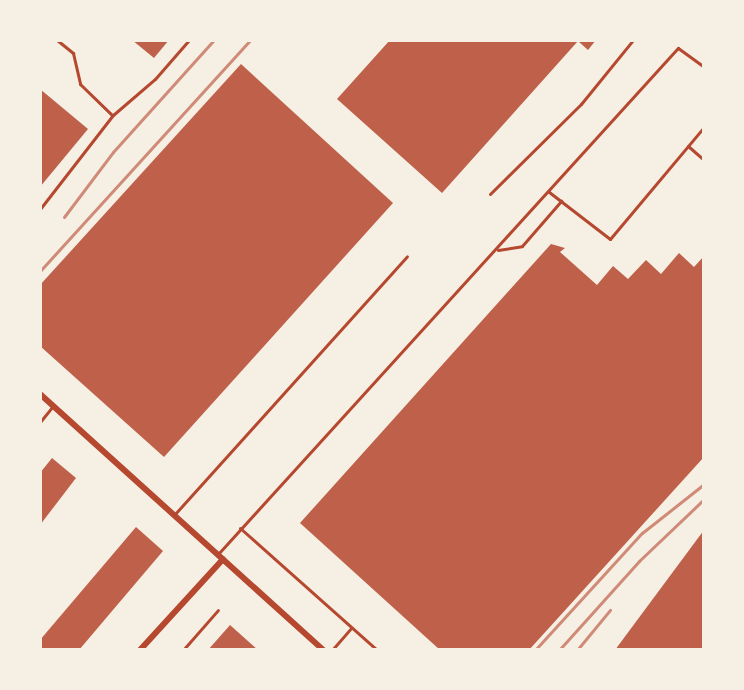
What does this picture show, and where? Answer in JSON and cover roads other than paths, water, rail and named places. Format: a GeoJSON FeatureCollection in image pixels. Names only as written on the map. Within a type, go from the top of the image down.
{"type":"FeatureCollection","features":[{"type":"Feature","properties":{"kind":"street"},"geometry":{"type":"LineString","coordinates":[[40,394],[323,650]]}},
{"type":"Feature","properties":{"kind":"street"},"geometry":{"type":"LineString","coordinates":[[140,650],[221,556]]}},
{"type":"Feature","properties":{"kind":"lane"},"geometry":{"type":"LineString","coordinates":[[57,40],[73,53],[80,84],[112,115]]}},
{"type":"Feature","properties":{"kind":"lane"},"geometry":{"type":"LineString","coordinates":[[40,209],[112,115],[155,79],[189,40]]}},
{"type":"Feature","properties":{"kind":"lane"},"geometry":{"type":"LineString","coordinates":[[490,194],[581,104],[633,40]]}},
{"type":"Feature","properties":{"kind":"lane"},"geometry":{"type":"LineString","coordinates":[[221,556],[240,528],[678,48],[704,67]]}},
{"type":"Feature","properties":{"kind":"lane"},"geometry":{"type":"LineString","coordinates":[[549,192],[610,239],[704,127]]}},
{"type":"Feature","properties":{"kind":"lane"},"geometry":{"type":"LineString","coordinates":[[688,146],[704,160]]}},
{"type":"Feature","properties":{"kind":"lane"},"geometry":{"type":"LineString","coordinates":[[496,250],[522,246],[561,201]]}},
{"type":"Feature","properties":{"kind":"lane"},"geometry":{"type":"LineString","coordinates":[[174,515],[407,256]]}},
{"type":"Feature","properties":{"kind":"lane"},"geometry":{"type":"LineString","coordinates":[[40,422],[53,406]]}},
{"type":"Feature","properties":{"kind":"lane"},"geometry":{"type":"LineString","coordinates":[[240,528],[377,650]]}},
{"type":"Feature","properties":{"kind":"lane"},"geometry":{"type":"LineString","coordinates":[[183,650],[218,610]]}},
{"type":"Feature","properties":{"kind":"lane"},"geometry":{"type":"LineString","coordinates":[[332,650],[350,629]]}},
{"type":"Feature","properties":{"kind":"railway"},"geometry":{"type":"LineString","coordinates":[[64,217],[113,152],[214,40]]}},
{"type":"Feature","properties":{"kind":"railway"},"geometry":{"type":"LineString","coordinates":[[40,271],[250,40]]}},
{"type":"Feature","properties":{"kind":"railway"},"geometry":{"type":"LineString","coordinates":[[535,650],[642,533],[704,484]]}},
{"type":"Feature","properties":{"kind":"railway"},"geometry":{"type":"LineString","coordinates":[[559,650],[639,561],[704,499]]}},
{"type":"Feature","properties":{"kind":"railway"},"geometry":{"type":"LineString","coordinates":[[577,650],[610,610]]}}]}
